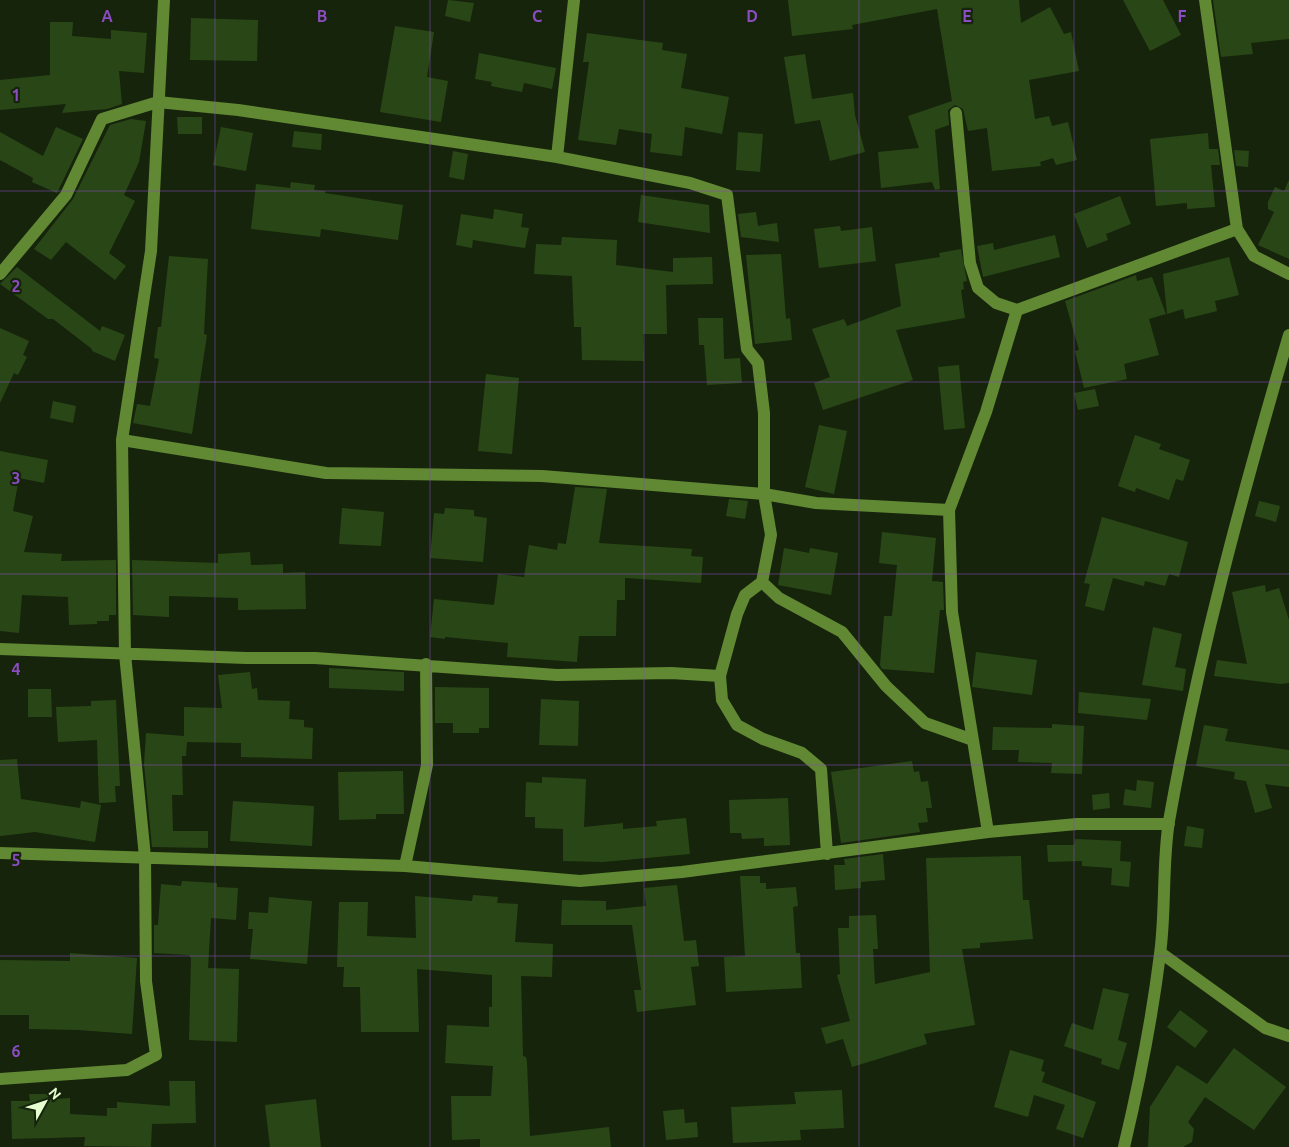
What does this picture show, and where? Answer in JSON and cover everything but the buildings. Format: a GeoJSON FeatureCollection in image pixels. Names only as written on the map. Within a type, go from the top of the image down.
{"type":"FeatureCollection","features":[{"type":"Feature","properties":{"kind":"street"},"geometry":{"type":"LineString","coordinates":[[0,1079],[127,1070],[156,1055],[146,981],[145,857],[125,654],[122,440],[151,251],[164,0]]}},
{"type":"Feature","properties":{"kind":"street"},"geometry":{"type":"LineString","coordinates":[[557,157],[574,0]]}},
{"type":"Feature","properties":{"kind":"street"},"geometry":{"type":"LineString","coordinates":[[1205,0],[1237,229],[1254,256],[1289,274]]}},
{"type":"Feature","properties":{"kind":"street"},"geometry":{"type":"LineString","coordinates":[[0,274],[66,195],[102,119],[158,102],[238,110],[557,157],[690,183],[727,195],[747,349],[758,364],[764,413],[764,494],[772,535],[762,582],[745,596],[737,614],[720,676],[722,700],[737,725],[763,739],[802,753],[821,769],[828,854]]}},
{"type":"Feature","properties":{"kind":"street"},"geometry":{"type":"LineString","coordinates":[[956,113],[970,263],[978,288],[996,303],[1017,310],[1237,229]]}},
{"type":"Feature","properties":{"kind":"street"},"geometry":{"type":"LineString","coordinates":[[988,832],[952,612],[949,510],[986,412],[1017,310]]}},
{"type":"Feature","properties":{"kind":"street"},"geometry":{"type":"LineString","coordinates":[[1124,1147],[1137,1091],[1161,953],[1169,824],[1210,626],[1247,477],[1289,336]]}},
{"type":"Feature","properties":{"kind":"street"},"geometry":{"type":"LineString","coordinates":[[122,440],[326,473],[542,476],[764,494],[824,504],[949,510]]}},
{"type":"Feature","properties":{"kind":"street"},"geometry":{"type":"LineString","coordinates":[[762,582],[779,598],[842,632],[886,686],[925,723],[973,740]]}},
{"type":"Feature","properties":{"kind":"street"},"geometry":{"type":"LineString","coordinates":[[0,649],[315,658],[426,664],[557,675],[671,674],[720,676]]}},
{"type":"Feature","properties":{"kind":"street"},"geometry":{"type":"LineString","coordinates":[[405,866],[427,765],[426,664]]}},
{"type":"Feature","properties":{"kind":"street"},"geometry":{"type":"LineString","coordinates":[[0,853],[405,866],[580,881],[682,872],[988,832],[1078,824],[1169,824]]}},
{"type":"Feature","properties":{"kind":"street"},"geometry":{"type":"LineString","coordinates":[[1161,953],[1265,1028],[1289,1036]]}}]}
